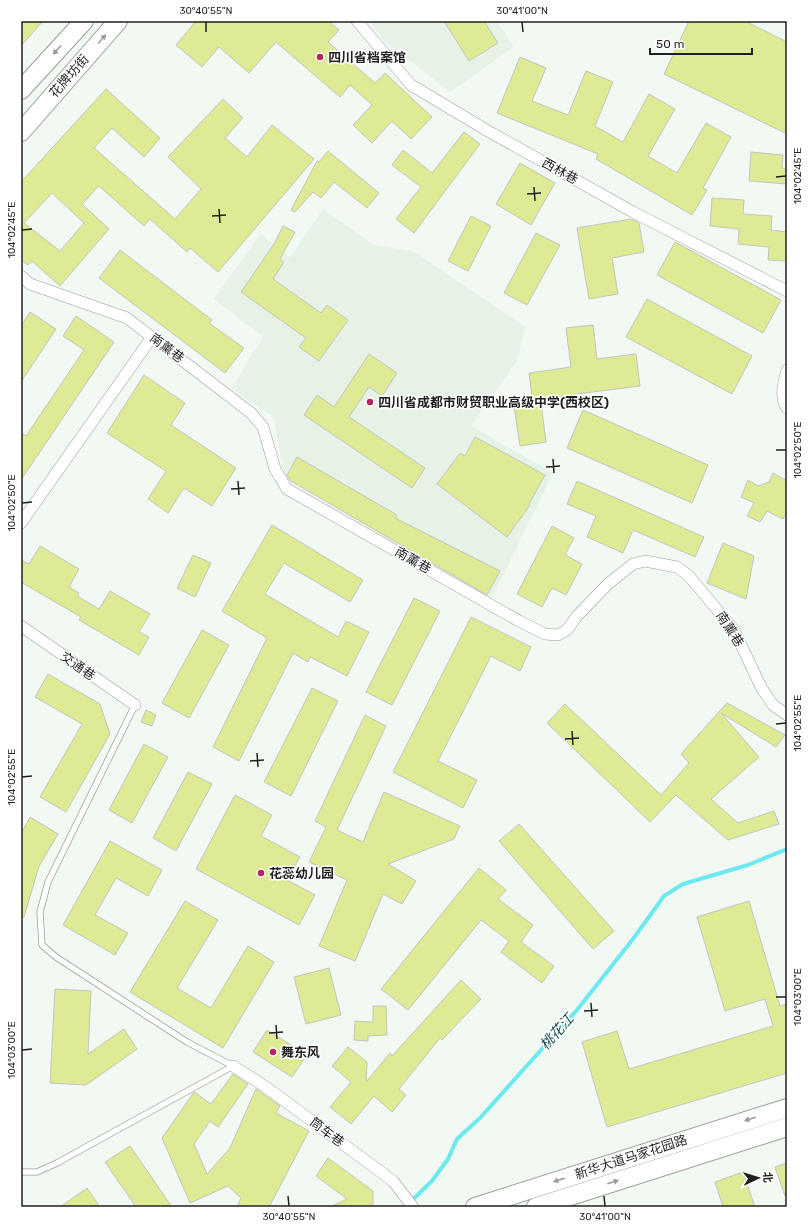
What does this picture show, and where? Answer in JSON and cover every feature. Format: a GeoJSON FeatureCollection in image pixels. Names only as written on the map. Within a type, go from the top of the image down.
{"type":"FeatureCollection","features":[{"type":"Feature","properties":{"kind":"main road","name":"花牌坊街"},"geometry":{"type":"LineString","coordinates":[[21,90],[84,21]]}},
{"type":"Feature","properties":{"kind":"main road","name":"花牌坊街"},"geometry":{"type":"LineString","coordinates":[[21,132],[118,21]]}},
{"type":"Feature","properties":{"kind":"main road","name":"新华大道马家花园路"},"geometry":{"type":"LineString","coordinates":[[475,1207],[787,1108]]}},
{"type":"Feature","properties":{"kind":"main road","name":"新华大道马家花园路"},"geometry":{"type":"LineString","coordinates":[[536,1207],[787,1127]]}},
{"type":"Feature","properties":{"kind":"street","name":"西林巷"},"geometry":{"type":"LineString","coordinates":[[357,21],[411,84],[488,131],[633,212],[787,290]]}},
{"type":"Feature","properties":{"kind":"street","name":"南薰巷"},"geometry":{"type":"LineString","coordinates":[[21,276],[30,284],[126,318],[251,413],[263,427],[275,469],[287,489],[519,621],[545,634],[558,635],[567,630],[577,616],[608,584],[633,564],[645,561],[677,567],[689,576],[734,630],[761,686],[773,705],[787,715]]}},
{"type":"Feature","properties":{"kind":"street"},"geometry":{"type":"LineString","coordinates":[[21,523],[152,337]]}},
{"type":"Feature","properties":{"kind":"street"},"geometry":{"type":"LineString","coordinates":[[787,370],[782,390],[784,404],[787,408]]}},
{"type":"Feature","properties":{"kind":"street","name":"交通巷"},"geometry":{"type":"LineString","coordinates":[[21,626],[135,705]]}},
{"type":"Feature","properties":{"kind":"street","name":"筒车巷"},"geometry":{"type":"LineString","coordinates":[[233,1066],[266,1087],[393,1181],[413,1207]]}},
{"type":"Feature","properties":{"kind":"lane"},"geometry":{"type":"LineString","coordinates":[[135,705],[48,882],[40,912],[42,945],[56,958],[187,1042],[233,1066]]}},
{"type":"Feature","properties":{"kind":"lane"},"geometry":{"type":"LineString","coordinates":[[21,1172],[37,1172],[57,1163],[233,1066]]}},
{"type":"Feature","properties":{"kind":"shaded area"},"geometry":{"type":"Polygon","coordinates":[[[370,21],[497,21],[514,47],[450,92],[383,40],[370,21]]]}},
{"type":"Feature","properties":{"kind":"shaded area","name":"四川省成都市财贸职业高级中学(西校区)"},"geometry":{"type":"Polygon","coordinates":[[[323,209],[374,245],[413,251],[525,327],[518,359],[471,426],[553,473],[491,600],[285,478],[273,416],[231,389],[263,337],[214,299],[261,234],[290,258],[323,209]]]}},
{"type":"Feature","properties":{"kind":"building"},"geometry":{"type":"Polygon","coordinates":[[[21,21],[43,21],[21,46],[21,21]]]}},
{"type":"Feature","properties":{"kind":"building","name":"四川省档案馆"},"geometry":{"type":"Polygon","coordinates":[[[196,21],[329,21],[339,30],[328,42],[375,83],[385,73],[432,117],[411,139],[392,121],[372,143],[353,125],[372,105],[350,85],[340,97],[276,42],[249,73],[219,47],[202,67],[176,45],[196,21]]]}},
{"type":"Feature","properties":{"kind":"building"},"geometry":{"type":"Polygon","coordinates":[[[444,21],[484,21],[498,43],[469,61],[444,21]]]}},
{"type":"Feature","properties":{"kind":"building"},"geometry":{"type":"Polygon","coordinates":[[[689,21],[745,21],[787,42],[787,134],[664,74],[689,21]]]}},
{"type":"Feature","properties":{"kind":"building"},"geometry":{"type":"Polygon","coordinates":[[[520,57],[546,68],[532,101],[568,115],[586,71],[613,82],[595,126],[623,142],[649,94],[675,109],[648,156],[677,173],[706,123],[731,137],[703,188],[707,190],[692,215],[596,159],[598,154],[497,113],[520,57]]]}},
{"type":"Feature","properties":{"kind":"building"},"geometry":{"type":"Polygon","coordinates":[[[106,89],[160,138],[144,157],[112,128],[94,148],[175,219],[201,189],[168,157],[223,99],[243,118],[225,138],[247,157],[272,125],[314,159],[218,272],[190,248],[187,252],[150,219],[144,226],[99,186],[82,204],[109,229],[60,286],[32,261],[28,265],[21,260],[21,182],[106,89]],[[52,193],[24,223],[60,251],[84,223],[52,193]]]}},
{"type":"Feature","properties":{"kind":"building"},"geometry":{"type":"Polygon","coordinates":[[[464,132],[480,144],[414,233],[396,219],[421,187],[392,165],[403,150],[432,173],[464,132]]]}},
{"type":"Feature","properties":{"kind":"building"},"geometry":{"type":"Polygon","coordinates":[[[328,151],[379,193],[367,208],[334,182],[321,198],[313,192],[295,212],[291,210],[317,161],[319,162],[328,151]]]}},
{"type":"Feature","properties":{"kind":"building"},"geometry":{"type":"Polygon","coordinates":[[[751,152],[783,155],[782,168],[787,169],[787,184],[749,181],[751,152]]]}},
{"type":"Feature","properties":{"kind":"building"},"geometry":{"type":"Polygon","coordinates":[[[520,163],[555,183],[531,225],[496,204],[520,163]]]}},
{"type":"Feature","properties":{"kind":"building"},"geometry":{"type":"Polygon","coordinates":[[[712,198],[744,200],[743,214],[772,216],[771,230],[787,232],[787,261],[768,260],[769,247],[738,244],[739,229],[710,226],[712,198]]]}},
{"type":"Feature","properties":{"kind":"building"},"geometry":{"type":"Polygon","coordinates":[[[471,216],[491,226],[468,271],[448,261],[471,216]]]}},
{"type":"Feature","properties":{"kind":"building"},"geometry":{"type":"Polygon","coordinates":[[[631,219],[639,223],[644,252],[612,258],[618,294],[589,299],[577,228],[631,219]]]}},
{"type":"Feature","properties":{"kind":"building"},"geometry":{"type":"Polygon","coordinates":[[[283,226],[295,232],[280,259],[284,262],[273,279],[321,313],[327,305],[348,320],[319,361],[299,347],[306,338],[241,292],[274,244],[283,226]]]}},
{"type":"Feature","properties":{"kind":"building"},"geometry":{"type":"Polygon","coordinates":[[[536,233],[560,245],[527,305],[504,293],[536,233]]]}},
{"type":"Feature","properties":{"kind":"building"},"geometry":{"type":"Polygon","coordinates":[[[675,242],[781,300],[763,333],[657,275],[675,242]]]}},
{"type":"Feature","properties":{"kind":"building"},"geometry":{"type":"Polygon","coordinates":[[[120,250],[212,320],[209,323],[244,348],[225,373],[99,278],[120,250]]]}},
{"type":"Feature","properties":{"kind":"building"},"geometry":{"type":"Polygon","coordinates":[[[647,299],[752,356],[732,394],[626,337],[647,299]]]}},
{"type":"Feature","properties":{"kind":"building"},"geometry":{"type":"Polygon","coordinates":[[[30,312],[56,329],[21,382],[21,326],[30,312]]]}},
{"type":"Feature","properties":{"kind":"building"},"geometry":{"type":"Polygon","coordinates":[[[76,316],[114,342],[21,480],[21,432],[26,436],[84,350],[63,336],[76,316]]]}},
{"type":"Feature","properties":{"kind":"building"},"geometry":{"type":"Polygon","coordinates":[[[593,325],[597,359],[636,354],[640,386],[553,397],[561,401],[541,403],[546,442],[520,446],[514,406],[533,404],[529,373],[571,367],[566,328],[593,325]]]}},
{"type":"Feature","properties":{"kind":"building"},"geometry":{"type":"Polygon","coordinates":[[[369,354],[397,373],[382,396],[369,387],[349,417],[425,468],[412,488],[304,415],[317,395],[334,407],[369,354]]]}},
{"type":"Feature","properties":{"kind":"building"},"geometry":{"type":"Polygon","coordinates":[[[144,375],[185,403],[171,425],[236,468],[212,506],[184,488],[168,513],[148,499],[166,471],[107,433],[144,375]]]}},
{"type":"Feature","properties":{"kind":"building"},"geometry":{"type":"Polygon","coordinates":[[[583,410],[708,465],[692,503],[567,448],[583,410]]]}},
{"type":"Feature","properties":{"kind":"building"},"geometry":{"type":"Polygon","coordinates":[[[475,437],[545,475],[529,504],[530,505],[507,537],[437,484],[460,453],[465,456],[475,437]]]}},
{"type":"Feature","properties":{"kind":"building"},"geometry":{"type":"Polygon","coordinates":[[[297,457],[397,515],[395,518],[500,571],[487,595],[291,481],[287,475],[297,457]]]}},
{"type":"Feature","properties":{"kind":"building"},"geometry":{"type":"Polygon","coordinates":[[[773,473],[787,481],[787,511],[783,519],[767,511],[760,522],[747,516],[754,503],[741,497],[748,480],[758,486],[769,482],[773,473]]]}},
{"type":"Feature","properties":{"kind":"building"},"geometry":{"type":"Polygon","coordinates":[[[577,481],[704,537],[695,557],[633,530],[623,553],[587,537],[596,516],[567,504],[577,481]]]}},
{"type":"Feature","properties":{"kind":"building"},"geometry":{"type":"Polygon","coordinates":[[[272,525],[363,580],[350,602],[284,563],[265,594],[338,637],[346,621],[369,632],[347,676],[310,657],[308,662],[293,653],[239,761],[213,747],[267,638],[222,611],[272,525]]]}},
{"type":"Feature","properties":{"kind":"building"},"geometry":{"type":"Polygon","coordinates":[[[552,526],[574,538],[565,555],[582,564],[566,595],[552,588],[542,607],[517,594],[552,526]]]}},
{"type":"Feature","properties":{"kind":"building"},"geometry":{"type":"Polygon","coordinates":[[[723,543],[754,556],[746,599],[707,583],[723,543]]]}},
{"type":"Feature","properties":{"kind":"building"},"geometry":{"type":"Polygon","coordinates":[[[40,546],[79,569],[69,587],[79,593],[77,596],[99,609],[110,591],[150,614],[139,632],[149,637],[139,655],[79,620],[81,617],[21,582],[21,560],[29,564],[40,546]]]}},
{"type":"Feature","properties":{"kind":"building"},"geometry":{"type":"Polygon","coordinates":[[[193,555],[211,563],[195,597],[177,588],[193,555]]]}},
{"type":"Feature","properties":{"kind":"building"},"geometry":{"type":"Polygon","coordinates":[[[414,598],[440,611],[392,705],[366,692],[414,598]]]}},
{"type":"Feature","properties":{"kind":"building"},"geometry":{"type":"Polygon","coordinates":[[[471,617],[531,647],[520,671],[491,656],[438,761],[477,780],[463,808],[393,772],[471,617]]]}},
{"type":"Feature","properties":{"kind":"building"},"geometry":{"type":"Polygon","coordinates":[[[202,630],[229,645],[189,718],[162,703],[202,630]]]}},
{"type":"Feature","properties":{"kind":"building"},"geometry":{"type":"Polygon","coordinates":[[[48,674],[100,704],[110,734],[66,812],[40,797],[82,724],[35,697],[48,674]]]}},
{"type":"Feature","properties":{"kind":"building"},"geometry":{"type":"Polygon","coordinates":[[[312,688],[338,701],[291,796],[264,782],[312,688]]]}},
{"type":"Feature","properties":{"kind":"building"},"geometry":{"type":"Polygon","coordinates":[[[727,703],[785,735],[776,747],[721,713],[759,757],[711,799],[738,823],[774,811],[779,824],[728,840],[676,795],[650,822],[547,723],[565,704],[661,795],[689,763],[681,754],[727,703]]]}},
{"type":"Feature","properties":{"kind":"building"},"geometry":{"type":"Polygon","coordinates":[[[146,710],[156,715],[152,726],[141,722],[146,710]]]}},
{"type":"Feature","properties":{"kind":"building"},"geometry":{"type":"Polygon","coordinates":[[[365,715],[386,726],[337,830],[363,842],[384,792],[460,826],[454,839],[388,864],[416,881],[402,904],[383,894],[355,961],[319,946],[347,880],[309,862],[326,827],[315,821],[365,715]]]}},
{"type":"Feature","properties":{"kind":"building"},"geometry":{"type":"Polygon","coordinates":[[[144,744],[168,757],[132,823],[109,810],[144,744]]]}},
{"type":"Feature","properties":{"kind":"building"},"geometry":{"type":"Polygon","coordinates":[[[188,772],[212,784],[176,851],[153,838],[188,772]]]}},
{"type":"Feature","properties":{"kind":"building"},"geometry":{"type":"Polygon","coordinates":[[[235,795],[272,815],[261,836],[300,857],[287,880],[315,895],[299,925],[196,869],[235,795]]]}},
{"type":"Feature","properties":{"kind":"building"},"geometry":{"type":"Polygon","coordinates":[[[30,817],[58,834],[39,866],[24,917],[21,917],[21,834],[30,817]]]}},
{"type":"Feature","properties":{"kind":"building"},"geometry":{"type":"Polygon","coordinates":[[[519,824],[614,931],[593,949],[499,841],[519,824]]]}},
{"type":"Feature","properties":{"kind":"building"},"geometry":{"type":"Polygon","coordinates":[[[110,841],[162,870],[148,896],[116,878],[95,915],[128,933],[115,955],[63,925],[110,841]]]}},
{"type":"Feature","properties":{"kind":"building"},"geometry":{"type":"Polygon","coordinates":[[[479,868],[506,890],[498,899],[533,925],[521,942],[554,966],[542,983],[501,952],[509,941],[481,920],[408,1010],[381,989],[479,868]]]}},
{"type":"Feature","properties":{"kind":"building"},"geometry":{"type":"Polygon","coordinates":[[[185,901],[218,920],[177,988],[211,1008],[248,946],[274,962],[223,1048],[130,992],[185,901]]]}},
{"type":"Feature","properties":{"kind":"building"},"geometry":{"type":"Polygon","coordinates":[[[749,901],[780,1006],[787,1004],[787,1073],[607,1127],[582,1042],[617,1031],[629,1069],[773,1026],[765,999],[725,1011],[697,917],[749,901]]]}},
{"type":"Feature","properties":{"kind":"building"},"geometry":{"type":"Polygon","coordinates":[[[329,968],[341,1015],[306,1024],[294,977],[329,968]]]}},
{"type":"Feature","properties":{"kind":"building"},"geometry":{"type":"Polygon","coordinates":[[[461,980],[481,999],[442,1040],[440,1038],[399,1089],[406,1095],[392,1112],[374,1096],[351,1124],[330,1107],[351,1082],[332,1066],[348,1047],[367,1062],[366,1082],[390,1053],[392,1056],[461,980]]]}},
{"type":"Feature","properties":{"kind":"building"},"geometry":{"type":"Polygon","coordinates":[[[55,989],[91,991],[88,1054],[124,1029],[137,1049],[86,1085],[50,1083],[55,989]]]}},
{"type":"Feature","properties":{"kind":"building"},"geometry":{"type":"Polygon","coordinates":[[[373,1006],[386,1006],[387,1035],[368,1036],[368,1041],[354,1040],[355,1021],[373,1022],[373,1006]]]}},
{"type":"Feature","properties":{"kind":"building"},"geometry":{"type":"Polygon","coordinates":[[[267,1030],[307,1055],[292,1077],[253,1052],[267,1030]]]}},
{"type":"Feature","properties":{"kind":"building"},"geometry":{"type":"Polygon","coordinates":[[[233,1074],[248,1084],[218,1127],[210,1121],[194,1144],[207,1174],[230,1148],[256,1089],[280,1106],[276,1113],[309,1131],[269,1207],[237,1207],[241,1198],[228,1186],[190,1203],[162,1138],[194,1092],[211,1104],[233,1074]]]}},
{"type":"Feature","properties":{"kind":"building"},"geometry":{"type":"Polygon","coordinates":[[[130,1146],[172,1207],[136,1207],[105,1162],[130,1146]]]}},
{"type":"Feature","properties":{"kind":"building"},"geometry":{"type":"Polygon","coordinates":[[[328,1158],[373,1191],[373,1207],[330,1207],[347,1199],[316,1176],[328,1158]]]}},
{"type":"Feature","properties":{"kind":"building"},"geometry":{"type":"Polygon","coordinates":[[[787,1163],[787,1196],[785,1196],[775,1167],[787,1163]]]}},
{"type":"Feature","properties":{"kind":"building"},"geometry":{"type":"Polygon","coordinates":[[[743,1172],[755,1207],[723,1207],[715,1182],[743,1172]]]}},
{"type":"Feature","properties":{"kind":"building"},"geometry":{"type":"Polygon","coordinates":[[[87,1188],[100,1207],[60,1207],[87,1188]]]}},
{"type":"Feature","properties":{"kind":"waterway","name":"桃花江"},"geometry":{"type":"LineString","coordinates":[[405,1207],[432,1181],[448,1159],[457,1139],[480,1118],[577,1010],[633,939],[664,896],[683,884],[748,865],[787,849]]}},
{"type":"Feature","properties":{"kind":"place","name":"四川省档案馆"},"geometry":{"type":"Point","coordinates":[320,57]}},
{"type":"Feature","properties":{"kind":"place","name":"四川省成都市财贸职业高级中学(西校区)"},"geometry":{"type":"Point","coordinates":[370,402]}},
{"type":"Feature","properties":{"kind":"place","name":"花蕊幼儿园"},"geometry":{"type":"Point","coordinates":[261,873]}},
{"type":"Feature","properties":{"kind":"place","name":"舞东风"},"geometry":{"type":"Point","coordinates":[273,1052]}}]}
